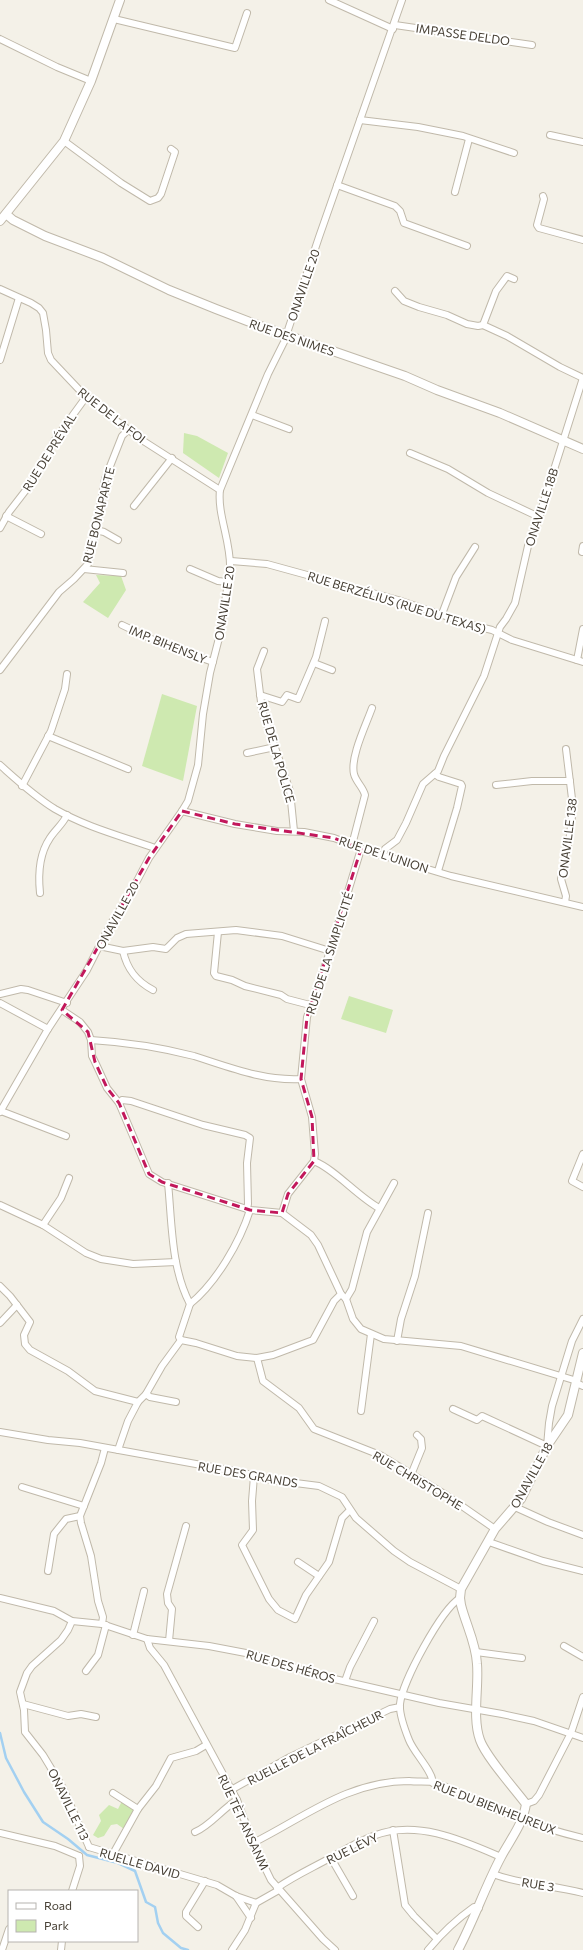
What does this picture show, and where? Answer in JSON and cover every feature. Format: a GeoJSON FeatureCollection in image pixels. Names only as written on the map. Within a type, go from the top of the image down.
{"type":"FeatureCollection","features":[{"type":"Feature","properties":{"kind":"street"},"geometry":{"type":"LineString","coordinates":[[0,221],[64,141],[91,81],[120,0]]}},
{"type":"Feature","properties":{"kind":"street","name":"IMPASSE DELDO"},"geometry":{"type":"LineString","coordinates":[[329,0],[394,27],[532,45]]}},
{"type":"Feature","properties":{"kind":"street","name":"ONAVILLE 20"},"geometry":{"type":"LineString","coordinates":[[0,1111],[48,1029],[62,1010],[87,970],[99,946],[155,848],[182,812],[188,801],[198,765],[203,714],[221,627],[231,561],[220,502],[220,490],[286,335],[337,185],[394,27],[402,0]]}},
{"type":"Feature","properties":{"kind":"street"},"geometry":{"type":"LineString","coordinates":[[114,19],[235,48],[247,13]]}},
{"type":"Feature","properties":{"kind":"street"},"geometry":{"type":"LineString","coordinates":[[0,39],[63,70],[91,81]]}},
{"type":"Feature","properties":{"kind":"street"},"geometry":{"type":"LineString","coordinates":[[360,120],[418,127],[469,139],[514,153]]}},
{"type":"Feature","properties":{"kind":"street"},"geometry":{"type":"LineString","coordinates":[[550,135],[583,142]]}},
{"type":"Feature","properties":{"kind":"street"},"geometry":{"type":"LineString","coordinates":[[454,192],[469,139]]}},
{"type":"Feature","properties":{"kind":"street"},"geometry":{"type":"LineString","coordinates":[[64,141],[121,183],[150,201],[158,198],[161,194],[175,152],[172,149]]}},
{"type":"Feature","properties":{"kind":"street"},"geometry":{"type":"LineString","coordinates":[[337,185],[395,206],[400,211],[404,223],[467,246]]}},
{"type":"Feature","properties":{"kind":"street"},"geometry":{"type":"LineString","coordinates":[[543,196],[544,199],[537,225],[539,228],[583,240]]}},
{"type":"Feature","properties":{"kind":"street","name":"RUE DES NIMES"},"geometry":{"type":"LineString","coordinates":[[6,214],[13,220],[46,236],[103,258],[202,303],[286,335],[405,376],[437,390],[500,413],[583,449]]}},
{"type":"Feature","properties":{"kind":"street"},"geometry":{"type":"LineString","coordinates":[[483,325],[501,283],[507,276],[514,279]]}},
{"type":"Feature","properties":{"kind":"street","name":"RUE DE LA FOI"},"geometry":{"type":"LineString","coordinates":[[0,289],[39,308],[43,313],[48,353],[51,360],[86,397],[128,430],[220,490]]}},
{"type":"Feature","properties":{"kind":"street"},"geometry":{"type":"LineString","coordinates":[[395,291],[404,300],[419,307],[447,315],[467,324],[483,325],[520,343],[560,367],[583,378]]}},
{"type":"Feature","properties":{"kind":"street"},"geometry":{"type":"LineString","coordinates":[[0,360],[19,298]]}},
{"type":"Feature","properties":{"kind":"street","name":"ONAVILLE 18B"},"geometry":{"type":"LineString","coordinates":[[435,774],[484,676],[498,633],[515,603],[528,546],[539,517],[583,378]]}},
{"type":"Feature","properties":{"kind":"street","name":"RUE DE PRÉVAL"},"geometry":{"type":"LineString","coordinates":[[0,528],[6,516],[30,485],[46,457],[49,448],[86,397]]}},
{"type":"Feature","properties":{"kind":"street"},"geometry":{"type":"LineString","coordinates":[[252,415],[289,429]]}},
{"type":"Feature","properties":{"kind":"street","name":"RUE BONAPARTE"},"geometry":{"type":"LineString","coordinates":[[0,670],[59,592],[84,569],[90,556],[96,530],[104,479],[122,436],[128,430]]}},
{"type":"Feature","properties":{"kind":"street"},"geometry":{"type":"LineString","coordinates":[[410,453],[448,469],[488,493],[539,517]]}},
{"type":"Feature","properties":{"kind":"street"},"geometry":{"type":"LineString","coordinates":[[134,506],[172,458]]}},
{"type":"Feature","properties":{"kind":"street"},"geometry":{"type":"LineString","coordinates":[[6,516],[41,534]]}},
{"type":"Feature","properties":{"kind":"street"},"geometry":{"type":"LineString","coordinates":[[96,530],[104,532],[118,540]]}},
{"type":"Feature","properties":{"kind":"street"},"geometry":{"type":"LineString","coordinates":[[442,614],[456,577],[476,547]]}},
{"type":"Feature","properties":{"kind":"street","name":"RUE BERZÉLIUS (RUE DU TEXAS)"},"geometry":{"type":"LineString","coordinates":[[231,561],[267,564],[318,576],[442,614],[498,633],[512,640],[580,661]]}},
{"type":"Feature","properties":{"kind":"street"},"geometry":{"type":"LineString","coordinates":[[84,569],[123,573]]}},
{"type":"Feature","properties":{"kind":"street"},"geometry":{"type":"LineString","coordinates":[[190,569],[218,581],[227,582]]}},
{"type":"Feature","properties":{"kind":"street"},"geometry":{"type":"LineString","coordinates":[[260,695],[282,702],[287,695],[298,699],[314,663],[325,621]]}},
{"type":"Feature","properties":{"kind":"street","name":"IMP. BIHENSLY"},"geometry":{"type":"LineString","coordinates":[[122,625],[162,644],[213,662]]}},
{"type":"Feature","properties":{"kind":"street"},"geometry":{"type":"LineString","coordinates":[[580,661],[583,629]]}},
{"type":"Feature","properties":{"kind":"street","name":"RUE DE LA POLICE"},"geometry":{"type":"LineString","coordinates":[[264,651],[257,669],[262,710],[292,800],[294,831]]}},
{"type":"Feature","properties":{"kind":"street"},"geometry":{"type":"LineString","coordinates":[[314,663],[332,670]]}},
{"type":"Feature","properties":{"kind":"street"},"geometry":{"type":"LineString","coordinates":[[22,786],[55,722],[67,674]]}},
{"type":"Feature","properties":{"kind":"street"},"geometry":{"type":"LineString","coordinates":[[352,845],[365,795],[364,789],[354,775],[356,752],[372,708]]}},
{"type":"Feature","properties":{"kind":"street"},"geometry":{"type":"LineString","coordinates":[[48,736],[128,769]]}},
{"type":"Feature","properties":{"kind":"street"},"geometry":{"type":"LineString","coordinates":[[247,753],[275,747]]}},
{"type":"Feature","properties":{"kind":"street","name":"ONAVILLE 138"},"geometry":{"type":"LineString","coordinates":[[565,902],[566,896],[561,880],[572,820],[573,795],[566,749]]}},
{"type":"Feature","properties":{"kind":"street"},"geometry":{"type":"LineString","coordinates":[[0,765],[22,786],[67,815],[105,831],[155,848]]}},
{"type":"Feature","properties":{"kind":"street"},"geometry":{"type":"LineString","coordinates":[[383,855],[385,849],[397,840],[406,823],[420,788],[427,778],[435,774],[461,784],[462,786],[438,871]]}},
{"type":"Feature","properties":{"kind":"street"},"geometry":{"type":"LineString","coordinates":[[496,785],[532,781],[570,781]]}},
{"type":"Feature","properties":{"kind":"street","name":"RUE DE L'UNION"},"geometry":{"type":"LineString","coordinates":[[182,812],[235,824],[277,831],[294,831],[334,838],[361,849],[497,888],[583,907]]}},
{"type":"Feature","properties":{"kind":"street"},"geometry":{"type":"LineString","coordinates":[[40,893],[39,874],[43,851],[50,838],[67,815]]}},
{"type":"Feature","properties":{"kind":"street","name":"RUE DE LA SIMPLICITÉ"},"geometry":{"type":"LineString","coordinates":[[314,1161],[315,1154],[312,1117],[301,1079],[301,1061],[310,1005],[330,951],[361,849]]}},
{"type":"Feature","properties":{"kind":"street"},"geometry":{"type":"LineString","coordinates":[[99,946],[123,951],[153,947],[166,949],[177,938],[186,934],[236,930],[282,936],[330,951]]}},
{"type":"Feature","properties":{"kind":"street"},"geometry":{"type":"LineString","coordinates":[[218,932],[214,973],[216,976],[310,1005]]}},
{"type":"Feature","properties":{"kind":"street"},"geometry":{"type":"LineString","coordinates":[[123,951],[126,963],[135,977],[153,990]]}},
{"type":"Feature","properties":{"kind":"street"},"geometry":{"type":"LineString","coordinates":[[0,994],[21,989],[67,1002]]}},
{"type":"Feature","properties":{"kind":"street"},"geometry":{"type":"LineString","coordinates":[[0,1003],[48,1029]]}},
{"type":"Feature","properties":{"kind":"street"},"geometry":{"type":"LineString","coordinates":[[62,1010],[80,1022],[88,1032],[91,1040],[92,1056],[107,1088],[119,1103],[149,1174],[168,1184],[248,1210],[282,1213],[311,1235],[318,1245],[341,1294],[346,1299],[356,1324],[361,1329],[384,1339],[461,1346],[562,1376],[579,1383]]}},
{"type":"Feature","properties":{"kind":"street"},"geometry":{"type":"LineString","coordinates":[[91,1040],[116,1042],[185,1054],[260,1076],[289,1080],[301,1079]]}},
{"type":"Feature","properties":{"kind":"street"},"geometry":{"type":"LineString","coordinates":[[119,1103],[122,1100],[131,1101],[203,1125],[245,1135],[250,1138],[247,1163],[248,1210],[244,1228],[216,1276],[199,1297],[190,1304],[180,1337],[182,1340]]}},
{"type":"Feature","properties":{"kind":"street"},"geometry":{"type":"LineString","coordinates":[[0,1111],[66,1136]]}},
{"type":"Feature","properties":{"kind":"street"},"geometry":{"type":"LineString","coordinates":[[583,1154],[572,1181],[583,1187]]}},
{"type":"Feature","properties":{"kind":"street"},"geometry":{"type":"LineString","coordinates":[[282,1213],[288,1194],[314,1161],[327,1168],[340,1180],[379,1208]]}},
{"type":"Feature","properties":{"kind":"street"},"geometry":{"type":"LineString","coordinates":[[43,1225],[61,1198],[69,1178]]}},
{"type":"Feature","properties":{"kind":"street"},"geometry":{"type":"LineString","coordinates":[[346,1299],[352,1289],[366,1236],[379,1208],[394,1183]]}},
{"type":"Feature","properties":{"kind":"street"},"geometry":{"type":"LineString","coordinates":[[168,1184],[176,1262],[182,1284],[190,1304]]}},
{"type":"Feature","properties":{"kind":"street"},"geometry":{"type":"LineString","coordinates":[[0,1204],[43,1225],[86,1253],[101,1260],[133,1264],[176,1262]]}},
{"type":"Feature","properties":{"kind":"street"},"geometry":{"type":"LineString","coordinates":[[397,1340],[401,1319],[415,1276],[428,1213]]}},
{"type":"Feature","properties":{"kind":"street"},"geometry":{"type":"LineString","coordinates":[[0,1286],[30,1322],[24,1334],[25,1344],[30,1350],[68,1371],[95,1391],[104,1395],[138,1402]]}},
{"type":"Feature","properties":{"kind":"street"},"geometry":{"type":"LineString","coordinates":[[182,1340],[236,1356],[257,1358],[273,1355],[313,1340],[334,1301],[341,1294]]}},
{"type":"Feature","properties":{"kind":"street"},"geometry":{"type":"LineString","coordinates":[[0,1323],[17,1305]]}},
{"type":"Feature","properties":{"kind":"street"},"geometry":{"type":"LineString","coordinates":[[453,1409],[478,1420],[482,1416],[547,1446],[550,1417],[572,1341],[583,1319]]}},
{"type":"Feature","properties":{"kind":"street"},"geometry":{"type":"LineString","coordinates":[[361,1411],[371,1334]]}},
{"type":"Feature","properties":{"kind":"street"},"geometry":{"type":"LineString","coordinates":[[118,1450],[128,1421],[138,1402],[146,1394],[162,1366],[182,1340]]}},
{"type":"Feature","properties":{"kind":"street","name":"ONAVILLE 18"},"geometry":{"type":"LineString","coordinates":[[461,1589],[495,1529],[515,1507],[534,1474],[547,1446],[568,1415],[579,1383],[583,1353]]}},
{"type":"Feature","properties":{"kind":"street","name":"RUE CHRISTOPHE"},"geometry":{"type":"LineString","coordinates":[[257,1358],[263,1381],[299,1408],[314,1429],[380,1455],[446,1495],[495,1529]]}},
{"type":"Feature","properties":{"kind":"street"},"geometry":{"type":"LineString","coordinates":[[146,1394],[150,1397],[176,1402]]}},
{"type":"Feature","properties":{"kind":"street"},"geometry":{"type":"LineString","coordinates":[[411,1475],[422,1448],[421,1439],[417,1434]]}},
{"type":"Feature","properties":{"kind":"street","name":"RUE DES GRANDS"},"geometry":{"type":"LineString","coordinates":[[0,1435],[118,1450],[254,1476],[320,1486],[342,1498],[350,1510],[394,1551],[410,1562],[461,1589]]}},
{"type":"Feature","properties":{"kind":"street"},"geometry":{"type":"LineString","coordinates":[[86,1671],[98,1655],[104,1625],[98,1601],[93,1569],[80,1516],[101,1463],[105,1448]]}},
{"type":"Feature","properties":{"kind":"street"},"geometry":{"type":"LineString","coordinates":[[254,1476],[252,1501],[253,1530],[242,1544],[269,1599],[278,1610],[295,1619],[306,1595],[329,1562],[342,1518],[350,1510]]}},
{"type":"Feature","properties":{"kind":"street"},"geometry":{"type":"LineString","coordinates":[[22,1487],[84,1506]]}},
{"type":"Feature","properties":{"kind":"street"},"geometry":{"type":"LineString","coordinates":[[515,1507],[548,1522],[583,1535]]}},
{"type":"Feature","properties":{"kind":"street"},"geometry":{"type":"LineString","coordinates":[[48,1571],[54,1534],[66,1519],[80,1516]]}},
{"type":"Feature","properties":{"kind":"street"},"geometry":{"type":"LineString","coordinates":[[169,1641],[172,1609],[168,1603],[167,1594],[186,1526]]}},
{"type":"Feature","properties":{"kind":"street"},"geometry":{"type":"LineString","coordinates":[[489,1542],[543,1561],[583,1571]]}},
{"type":"Feature","properties":{"kind":"street"},"geometry":{"type":"LineString","coordinates":[[298,1562],[319,1576]]}},
{"type":"Feature","properties":{"kind":"street"},"geometry":{"type":"LineString","coordinates":[[461,1589],[460,1598],[476,1652],[477,1724],[481,1742],[526,1804]]}},
{"type":"Feature","properties":{"kind":"street"},"geometry":{"type":"LineString","coordinates":[[133,1635],[144,1591]]}},
{"type":"Feature","properties":{"kind":"street","name":"RUE DES HÉROS"},"geometry":{"type":"LineString","coordinates":[[0,1598],[54,1611],[72,1621],[104,1625],[147,1639],[214,1647],[252,1654],[316,1675],[439,1703],[477,1708],[534,1721],[583,1738]]}},
{"type":"Feature","properties":{"kind":"street"},"geometry":{"type":"LineString","coordinates":[[433,1782],[431,1774],[410,1742],[400,1706],[402,1694],[421,1653],[453,1602],[460,1598]]}},
{"type":"Feature","properties":{"kind":"street","name":"ONAVILLE 113"},"geometry":{"type":"LineString","coordinates":[[72,1621],[61,1640],[32,1666],[27,1673],[20,1692],[23,1704],[25,1732],[43,1755],[64,1788],[84,1852]]}},
{"type":"Feature","properties":{"kind":"street"},"geometry":{"type":"LineString","coordinates":[[345,1681],[350,1667],[374,1621]]}},
{"type":"Feature","properties":{"kind":"street","name":"RUE TÈT ANSANM"},"geometry":{"type":"LineString","coordinates":[[147,1639],[150,1648],[164,1665],[237,1800],[266,1870],[278,1889],[323,1939],[335,1950]]}},
{"type":"Feature","properties":{"kind":"street"},"geometry":{"type":"LineString","coordinates":[[564,1646],[583,1657]]}},
{"type":"Feature","properties":{"kind":"street"},"geometry":{"type":"LineString","coordinates":[[476,1652],[522,1658]]}},
{"type":"Feature","properties":{"kind":"street"},"geometry":{"type":"LineString","coordinates":[[526,1804],[534,1801],[539,1795],[570,1733],[583,1697]]}},
{"type":"Feature","properties":{"kind":"street"},"geometry":{"type":"LineString","coordinates":[[23,1704],[68,1716],[81,1714],[96,1716]]}},
{"type":"Feature","properties":{"kind":"street","name":"RUELLE DE LA FRAÎCHEUR"},"geometry":{"type":"LineString","coordinates":[[231,1790],[290,1757],[390,1709],[400,1706]]}},
{"type":"Feature","properties":{"kind":"street"},"geometry":{"type":"LineString","coordinates":[[113,1854],[138,1809],[156,1786],[171,1758],[196,1750],[206,1745]]}},
{"type":"Feature","properties":{"kind":"street","name":"RUE DU BIENHEUREUX"},"geometry":{"type":"LineString","coordinates":[[254,1843],[272,1834],[303,1814],[343,1794],[382,1782],[433,1782],[522,1820],[583,1838]]}},
{"type":"Feature","properties":{"kind":"street"},"geometry":{"type":"LineString","coordinates":[[113,1793],[138,1809]]}},
{"type":"Feature","properties":{"kind":"street"},"geometry":{"type":"LineString","coordinates":[[195,1832],[203,1828],[237,1800]]}},
{"type":"Feature","properties":{"kind":"street"},"geometry":{"type":"LineString","coordinates":[[458,1950],[479,1908],[501,1857],[522,1820],[526,1804]]}},
{"type":"Feature","properties":{"kind":"street","name":"RUE LÉVY"},"geometry":{"type":"LineString","coordinates":[[278,1889],[304,1871],[363,1840],[393,1830],[413,1829],[447,1836],[501,1857]]}},
{"type":"Feature","properties":{"kind":"street"},"geometry":{"type":"LineString","coordinates":[[393,1830],[405,1905],[437,1939]]}},
{"type":"Feature","properties":{"kind":"street","name":"RUELLE DAVID"},"geometry":{"type":"LineString","coordinates":[[0,1834],[84,1852],[113,1854],[205,1881],[225,1889],[236,1896],[256,1903]]}},
{"type":"Feature","properties":{"kind":"street"},"geometry":{"type":"LineString","coordinates":[[72,1890],[84,1852]]}},
{"type":"Feature","properties":{"kind":"street"},"geometry":{"type":"LineString","coordinates":[[331,1858],[353,1896]]}},
{"type":"Feature","properties":{"kind":"street","name":"RUE 3"},"geometry":{"type":"LineString","coordinates":[[493,1874],[531,1884],[568,1889],[583,1893]]}},
{"type":"Feature","properties":{"kind":"street"},"geometry":{"type":"LineString","coordinates":[[198,1927],[189,1921],[186,1916],[186,1912],[205,1881]]}},
{"type":"Feature","properties":{"kind":"street"},"geometry":{"type":"LineString","coordinates":[[232,1950],[251,1918],[256,1903],[278,1889]]}},
{"type":"Feature","properties":{"kind":"street"},"geometry":{"type":"LineString","coordinates":[[236,1896],[251,1918]]}},
{"type":"Feature","properties":{"kind":"street"},"geometry":{"type":"LineString","coordinates":[[428,1950],[437,1939],[467,1912],[474,1907],[479,1908]]}},
{"type":"Feature","properties":{"kind":"street"},"geometry":{"type":"LineString","coordinates":[[2,1950],[8,1932]]}},
{"type":"Feature","properties":{"kind":"highlighted area"},"geometry":{"type":"Polygon","coordinates":[[[182,811],[235,824],[334,838],[361,849],[307,1017],[301,1079],[312,1117],[314,1161],[288,1194],[282,1213],[250,1210],[162,1182],[149,1174],[119,1103],[107,1088],[95,1062],[88,1032],[62,1010],[149,858],[182,811]]]}},
{"type":"Feature","properties":{"kind":"green space"},"geometry":{"type":"Polygon","coordinates":[[[184,433],[197,436],[228,453],[219,478],[183,453],[184,433]]]}},
{"type":"Feature","properties":{"kind":"green space"},"geometry":{"type":"Polygon","coordinates":[[[96,575],[121,576],[126,590],[108,618],[83,602],[100,583],[96,575]]]}},
{"type":"Feature","properties":{"kind":"green space"},"geometry":{"type":"Polygon","coordinates":[[[162,694],[197,706],[183,781],[142,766],[162,694]]]}},
{"type":"Feature","properties":{"kind":"green space"},"geometry":{"type":"Polygon","coordinates":[[[349,996],[393,1010],[386,1033],[341,1019],[349,996]]]}},
{"type":"Feature","properties":{"kind":"green space"},"geometry":{"type":"Polygon","coordinates":[[[122,1801],[135,1811],[124,1829],[117,1824],[111,1825],[104,1836],[98,1838],[93,1835],[101,1821],[99,1815],[109,1805],[118,1809],[122,1801]]]}},
{"type":"Feature","properties":{"kind":"waterway"},"geometry":{"type":"LineString","coordinates":[[0,1733],[6,1758],[24,1792],[43,1822],[68,1839],[87,1855],[118,1863],[135,1871],[146,1902],[155,1907],[158,1923],[163,1933],[181,1948],[188,1950]]}}]}
